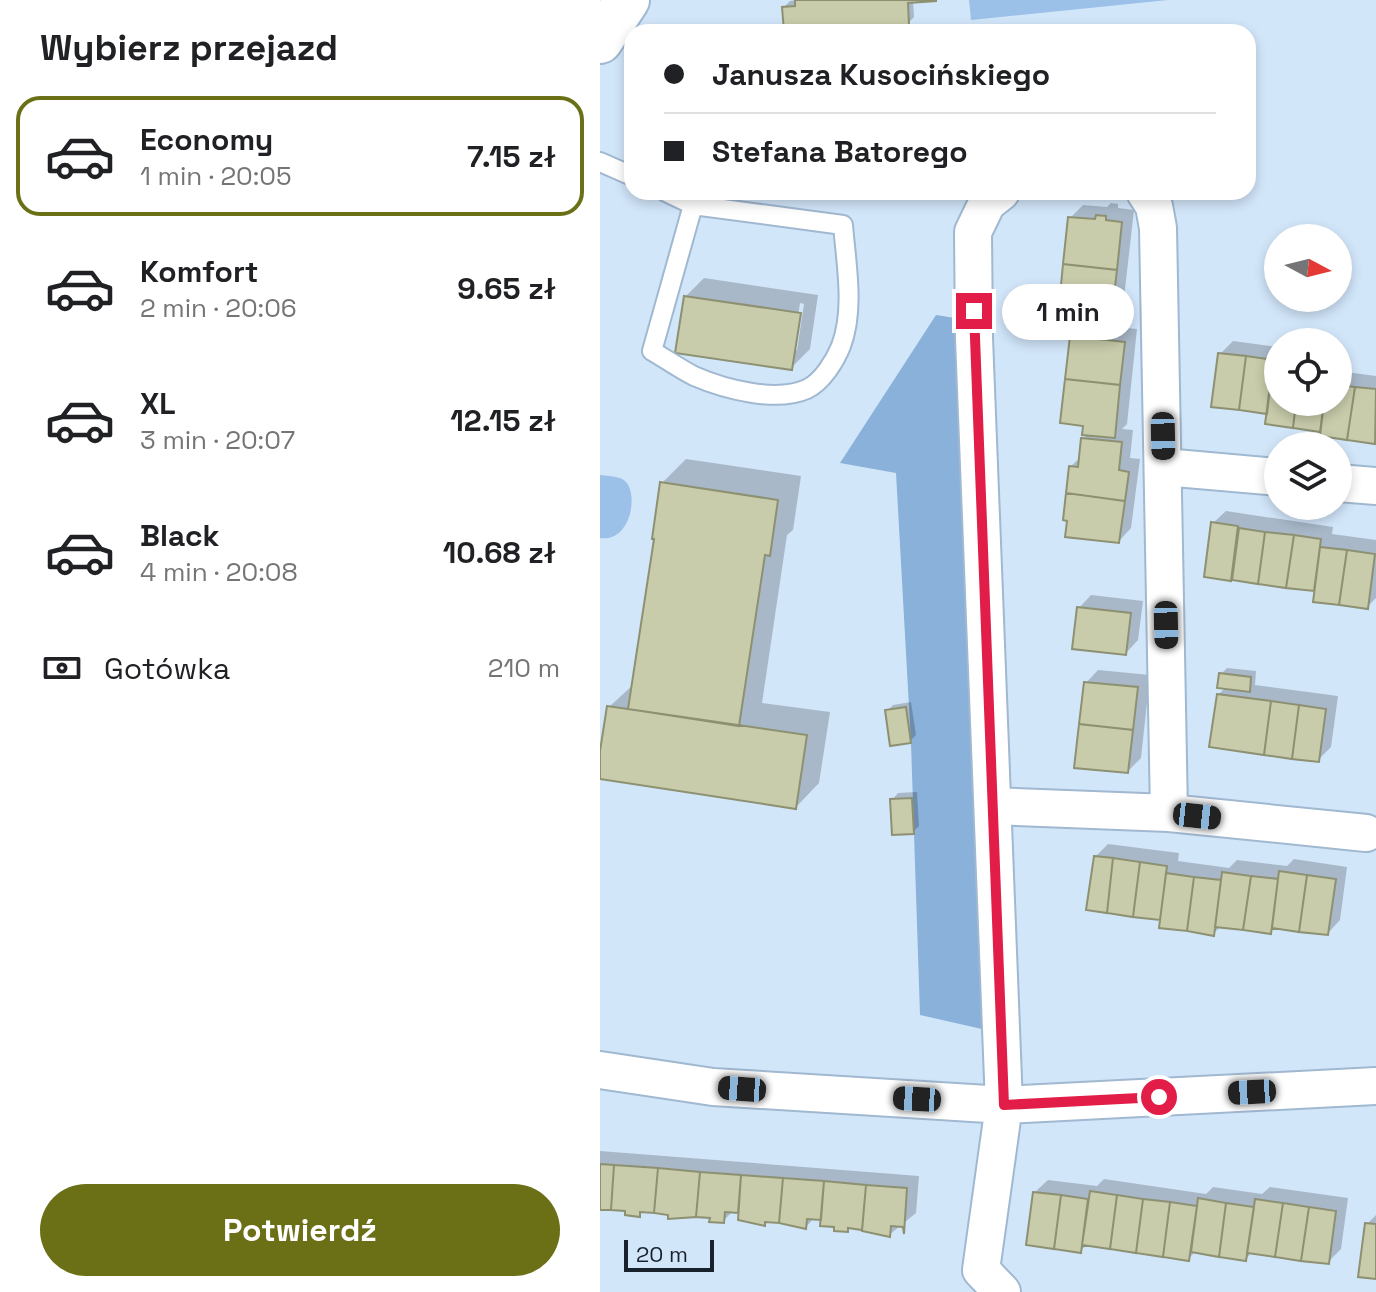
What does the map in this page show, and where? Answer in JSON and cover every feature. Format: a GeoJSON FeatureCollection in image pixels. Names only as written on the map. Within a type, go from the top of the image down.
{"type":"FeatureCollection","features":[{"type":"Feature","properties":{"kind":"street"},"geometry":{"type":"LineString","coordinates":[[600,41],[627,0]]}},
{"type":"Feature","properties":{"kind":"street"},"geometry":{"type":"LineString","coordinates":[[991,200],[973,232],[974,338],[1004,1105],[981,1270],[1002,1292]]}},
{"type":"Feature","properties":{"kind":"street"},"geometry":{"type":"LineString","coordinates":[[1150,200],[1158,228],[1169,813]]}},
{"type":"Feature","properties":{"kind":"street"},"geometry":{"type":"LineString","coordinates":[[1164,467],[1264,476]]}},
{"type":"Feature","properties":{"kind":"street"},"geometry":{"type":"LineString","coordinates":[[1352,484],[1376,486]]}},
{"type":"Feature","properties":{"kind":"street"},"geometry":{"type":"LineString","coordinates":[[993,806],[1169,813],[1366,833]]}},
{"type":"Feature","properties":{"kind":"street"},"geometry":{"type":"LineString","coordinates":[[600,1070],[713,1087],[1004,1105],[1376,1086]]}},
{"type":"Feature","properties":{"kind":"lane"},"geometry":{"type":"LineString","coordinates":[[600,162],[624,172]]}},
{"type":"Feature","properties":{"kind":"lane"},"geometry":{"type":"LineString","coordinates":[[683,200],[693,205],[843,225],[849,298],[842,345],[829,369],[808,388],[782,394],[744,393],[694,376],[652,351],[693,205]]}},
{"type":"Feature","properties":{"kind":"shaded area"},"geometry":{"type":"Polygon","coordinates":[[[969,0],[1168,0],[971,20],[969,0]]]}},
{"type":"Feature","properties":{"kind":"shaded area"},"geometry":{"type":"Polygon","coordinates":[[[936,315],[955,318],[982,1029],[920,1015],[911,743],[896,473],[840,463],[936,315]]]}},
{"type":"Feature","properties":{"kind":"shaded area"},"geometry":{"type":"Polygon","coordinates":[[[600,475],[625,481],[629,487],[631,506],[619,533],[600,538],[600,475]]]}},
{"type":"Feature","properties":{"kind":"building"},"geometry":{"type":"Polygon","coordinates":[[[795,0],[936,0],[908,3],[909,24],[783,24],[782,7],[795,6],[795,0]]]}},
{"type":"Feature","properties":{"kind":"building"},"geometry":{"type":"Polygon","coordinates":[[[1096,215],[1122,222],[1117,270],[1063,264],[1068,217],[1095,219],[1096,215]]]}},
{"type":"Feature","properties":{"kind":"building"},"geometry":{"type":"Polygon","coordinates":[[[1063,264],[1117,270],[1112,312],[1059,306],[1063,264]]]}},
{"type":"Feature","properties":{"kind":"building"},"geometry":{"type":"Polygon","coordinates":[[[684,296],[801,313],[792,370],[675,353],[684,296]]]}},
{"type":"Feature","properties":{"kind":"building"},"geometry":{"type":"Polygon","coordinates":[[[1070,336],[1125,342],[1120,385],[1065,379],[1070,336]]]}},
{"type":"Feature","properties":{"kind":"building"},"geometry":{"type":"Polygon","coordinates":[[[1218,353],[1246,356],[1239,410],[1211,407],[1218,353]]]}},
{"type":"Feature","properties":{"kind":"building"},"geometry":{"type":"Polygon","coordinates":[[[1246,356],[1264,359],[1264,414],[1239,410],[1246,356]]]}},
{"type":"Feature","properties":{"kind":"building"},"geometry":{"type":"Polygon","coordinates":[[[1065,379],[1120,385],[1115,438],[1082,435],[1083,426],[1060,423],[1065,379]]]}},
{"type":"Feature","properties":{"kind":"building"},"geometry":{"type":"Polygon","coordinates":[[[1355,387],[1376,389],[1375,444],[1352,441],[1352,432],[1348,432],[1355,387]]]}},
{"type":"Feature","properties":{"kind":"building"},"geometry":{"type":"Polygon","coordinates":[[[1266,416],[1294,416],[1293,428],[1265,424],[1266,416]]]}},
{"type":"Feature","properties":{"kind":"building"},"geometry":{"type":"Polygon","coordinates":[[[1294,416],[1322,416],[1320,432],[1293,428],[1294,416]]]}},
{"type":"Feature","properties":{"kind":"building"},"geometry":{"type":"Polygon","coordinates":[[[1322,416],[1351,416],[1348,432],[1320,432],[1322,416]]]}},
{"type":"Feature","properties":{"kind":"building"},"geometry":{"type":"Polygon","coordinates":[[[1081,438],[1122,442],[1119,470],[1129,472],[1125,501],[1066,493],[1069,466],[1078,467],[1081,438]]]}},
{"type":"Feature","properties":{"kind":"building"},"geometry":{"type":"Polygon","coordinates":[[[660,482],[778,500],[770,556],[765,555],[739,726],[628,709],[660,482]]]}},
{"type":"Feature","properties":{"kind":"building"},"geometry":{"type":"Polygon","coordinates":[[[1066,493],[1125,501],[1119,543],[1065,537],[1066,493]]]}},
{"type":"Feature","properties":{"kind":"building"},"geometry":{"type":"Polygon","coordinates":[[[1211,522],[1238,526],[1231,581],[1204,577],[1211,522]]]}},
{"type":"Feature","properties":{"kind":"building"},"geometry":{"type":"Polygon","coordinates":[[[1239,528],[1265,532],[1258,584],[1232,580],[1239,528]]]}},
{"type":"Feature","properties":{"kind":"building"},"geometry":{"type":"Polygon","coordinates":[[[1265,532],[1294,535],[1286,588],[1258,584],[1265,532]]]}},
{"type":"Feature","properties":{"kind":"building"},"geometry":{"type":"Polygon","coordinates":[[[1294,535],[1321,539],[1314,591],[1286,588],[1294,535]]]}},
{"type":"Feature","properties":{"kind":"building"},"geometry":{"type":"Polygon","coordinates":[[[1320,547],[1347,550],[1339,605],[1313,602],[1320,547]]]}},
{"type":"Feature","properties":{"kind":"building"},"geometry":{"type":"Polygon","coordinates":[[[1347,550],[1375,554],[1368,609],[1339,605],[1347,550]]]}},
{"type":"Feature","properties":{"kind":"building"},"geometry":{"type":"Polygon","coordinates":[[[1077,607],[1131,613],[1126,655],[1072,649],[1077,607]]]}},
{"type":"Feature","properties":{"kind":"building"},"geometry":{"type":"Polygon","coordinates":[[[1219,673],[1251,677],[1250,692],[1217,688],[1219,673]]]}},
{"type":"Feature","properties":{"kind":"building"},"geometry":{"type":"Polygon","coordinates":[[[1084,682],[1138,687],[1133,730],[1079,724],[1084,682]]]}},
{"type":"Feature","properties":{"kind":"building"},"geometry":{"type":"Polygon","coordinates":[[[1217,694],[1271,701],[1264,755],[1209,747],[1217,694]]]}},
{"type":"Feature","properties":{"kind":"building"},"geometry":{"type":"Polygon","coordinates":[[[1271,701],[1299,705],[1292,759],[1264,755],[1271,701]]]}},
{"type":"Feature","properties":{"kind":"building"},"geometry":{"type":"Polygon","coordinates":[[[1299,705],[1326,709],[1319,762],[1292,759],[1299,705]]]}},
{"type":"Feature","properties":{"kind":"building"},"geometry":{"type":"Polygon","coordinates":[[[607,706],[807,735],[796,809],[600,779],[600,751],[607,706]]]}},
{"type":"Feature","properties":{"kind":"building"},"geometry":{"type":"Polygon","coordinates":[[[906,707],[911,743],[890,746],[885,710],[906,707]]]}},
{"type":"Feature","properties":{"kind":"building"},"geometry":{"type":"Polygon","coordinates":[[[1079,724],[1133,730],[1128,773],[1074,768],[1079,724]]]}},
{"type":"Feature","properties":{"kind":"building"},"geometry":{"type":"Polygon","coordinates":[[[912,798],[914,834],[892,835],[890,799],[912,798]]]}},
{"type":"Feature","properties":{"kind":"building"},"geometry":{"type":"Polygon","coordinates":[[[1094,856],[1113,858],[1107,913],[1086,910],[1094,856]]]}},
{"type":"Feature","properties":{"kind":"building"},"geometry":{"type":"Polygon","coordinates":[[[1113,858],[1140,862],[1133,917],[1107,913],[1113,858]]]}},
{"type":"Feature","properties":{"kind":"building"},"geometry":{"type":"Polygon","coordinates":[[[1140,862],[1167,866],[1160,920],[1133,917],[1140,862]]]}},
{"type":"Feature","properties":{"kind":"building"},"geometry":{"type":"Polygon","coordinates":[[[1279,871],[1307,875],[1299,932],[1272,928],[1279,871]]]}},
{"type":"Feature","properties":{"kind":"building"},"geometry":{"type":"Polygon","coordinates":[[[1222,872],[1251,876],[1243,930],[1215,927],[1222,872]]]}},
{"type":"Feature","properties":{"kind":"building"},"geometry":{"type":"Polygon","coordinates":[[[1166,873],[1194,877],[1187,931],[1159,928],[1166,873]]]}},
{"type":"Feature","properties":{"kind":"building"},"geometry":{"type":"Polygon","coordinates":[[[1307,875],[1336,879],[1328,935],[1299,932],[1307,875]]]}},
{"type":"Feature","properties":{"kind":"building"},"geometry":{"type":"Polygon","coordinates":[[[1251,876],[1278,879],[1271,934],[1243,930],[1251,876]]]}},
{"type":"Feature","properties":{"kind":"building"},"geometry":{"type":"Polygon","coordinates":[[[1194,877],[1221,880],[1214,936],[1187,931],[1194,877]]]}},
{"type":"Feature","properties":{"kind":"building"},"geometry":{"type":"Polygon","coordinates":[[[600,1164],[614,1165],[611,1210],[600,1210],[600,1164]]]}},
{"type":"Feature","properties":{"kind":"building"},"geometry":{"type":"Polygon","coordinates":[[[614,1165],[658,1168],[654,1213],[640,1212],[640,1217],[611,1210],[614,1165]]]}},
{"type":"Feature","properties":{"kind":"building"},"geometry":{"type":"Polygon","coordinates":[[[658,1168],[700,1172],[696,1217],[668,1219],[668,1215],[654,1213],[658,1168]]]}},
{"type":"Feature","properties":{"kind":"building"},"geometry":{"type":"Polygon","coordinates":[[[700,1172],[741,1175],[738,1213],[725,1212],[724,1223],[696,1217],[700,1172]]]}},
{"type":"Feature","properties":{"kind":"building"},"geometry":{"type":"Polygon","coordinates":[[[741,1175],[783,1178],[779,1223],[765,1222],[765,1226],[738,1220],[741,1175]]]}},
{"type":"Feature","properties":{"kind":"building"},"geometry":{"type":"Polygon","coordinates":[[[783,1178],[824,1181],[821,1220],[807,1219],[806,1229],[779,1223],[783,1178]]]}},
{"type":"Feature","properties":{"kind":"building"},"geometry":{"type":"Polygon","coordinates":[[[824,1181],[866,1185],[862,1230],[848,1228],[848,1232],[834,1231],[834,1227],[820,1226],[824,1181]]]}},
{"type":"Feature","properties":{"kind":"building"},"geometry":{"type":"Polygon","coordinates":[[[866,1185],[907,1188],[904,1234],[903,1227],[891,1226],[890,1237],[862,1231],[866,1185]]]}},
{"type":"Feature","properties":{"kind":"building"},"geometry":{"type":"Polygon","coordinates":[[[1090,1191],[1117,1195],[1110,1249],[1082,1245],[1090,1191]]]}},
{"type":"Feature","properties":{"kind":"building"},"geometry":{"type":"Polygon","coordinates":[[[1033,1192],[1061,1195],[1054,1249],[1026,1245],[1033,1192]]]}},
{"type":"Feature","properties":{"kind":"building"},"geometry":{"type":"Polygon","coordinates":[[[1061,1195],[1088,1199],[1081,1253],[1054,1249],[1061,1195]]]}},
{"type":"Feature","properties":{"kind":"building"},"geometry":{"type":"Polygon","coordinates":[[[1117,1195],[1143,1199],[1136,1253],[1110,1249],[1117,1195]]]}},
{"type":"Feature","properties":{"kind":"building"},"geometry":{"type":"Polygon","coordinates":[[[1198,1198],[1226,1203],[1219,1257],[1191,1252],[1198,1198]]]}},
{"type":"Feature","properties":{"kind":"building"},"geometry":{"type":"Polygon","coordinates":[[[1143,1199],[1170,1202],[1163,1257],[1136,1253],[1143,1199]]]}},
{"type":"Feature","properties":{"kind":"building"},"geometry":{"type":"Polygon","coordinates":[[[1255,1199],[1283,1203],[1275,1257],[1247,1253],[1255,1199]]]}},
{"type":"Feature","properties":{"kind":"building"},"geometry":{"type":"Polygon","coordinates":[[[1170,1202],[1197,1206],[1189,1261],[1163,1257],[1170,1202]]]}},
{"type":"Feature","properties":{"kind":"building"},"geometry":{"type":"Polygon","coordinates":[[[1226,1203],[1254,1207],[1246,1261],[1219,1257],[1226,1203]]]}},
{"type":"Feature","properties":{"kind":"building"},"geometry":{"type":"Polygon","coordinates":[[[1283,1203],[1309,1207],[1301,1261],[1275,1257],[1283,1203]]]}},
{"type":"Feature","properties":{"kind":"building"},"geometry":{"type":"Polygon","coordinates":[[[1309,1207],[1336,1211],[1329,1264],[1301,1261],[1309,1207]]]}},
{"type":"Feature","properties":{"kind":"building"},"geometry":{"type":"Polygon","coordinates":[[[1365,1223],[1376,1224],[1376,1279],[1358,1277],[1365,1223]]]}},
{"type":"Feature","properties":{"kind":"route"},"geometry":{"type":"LineString","coordinates":[[974,311],[1004,1105],[1159,1097]]}}]}
